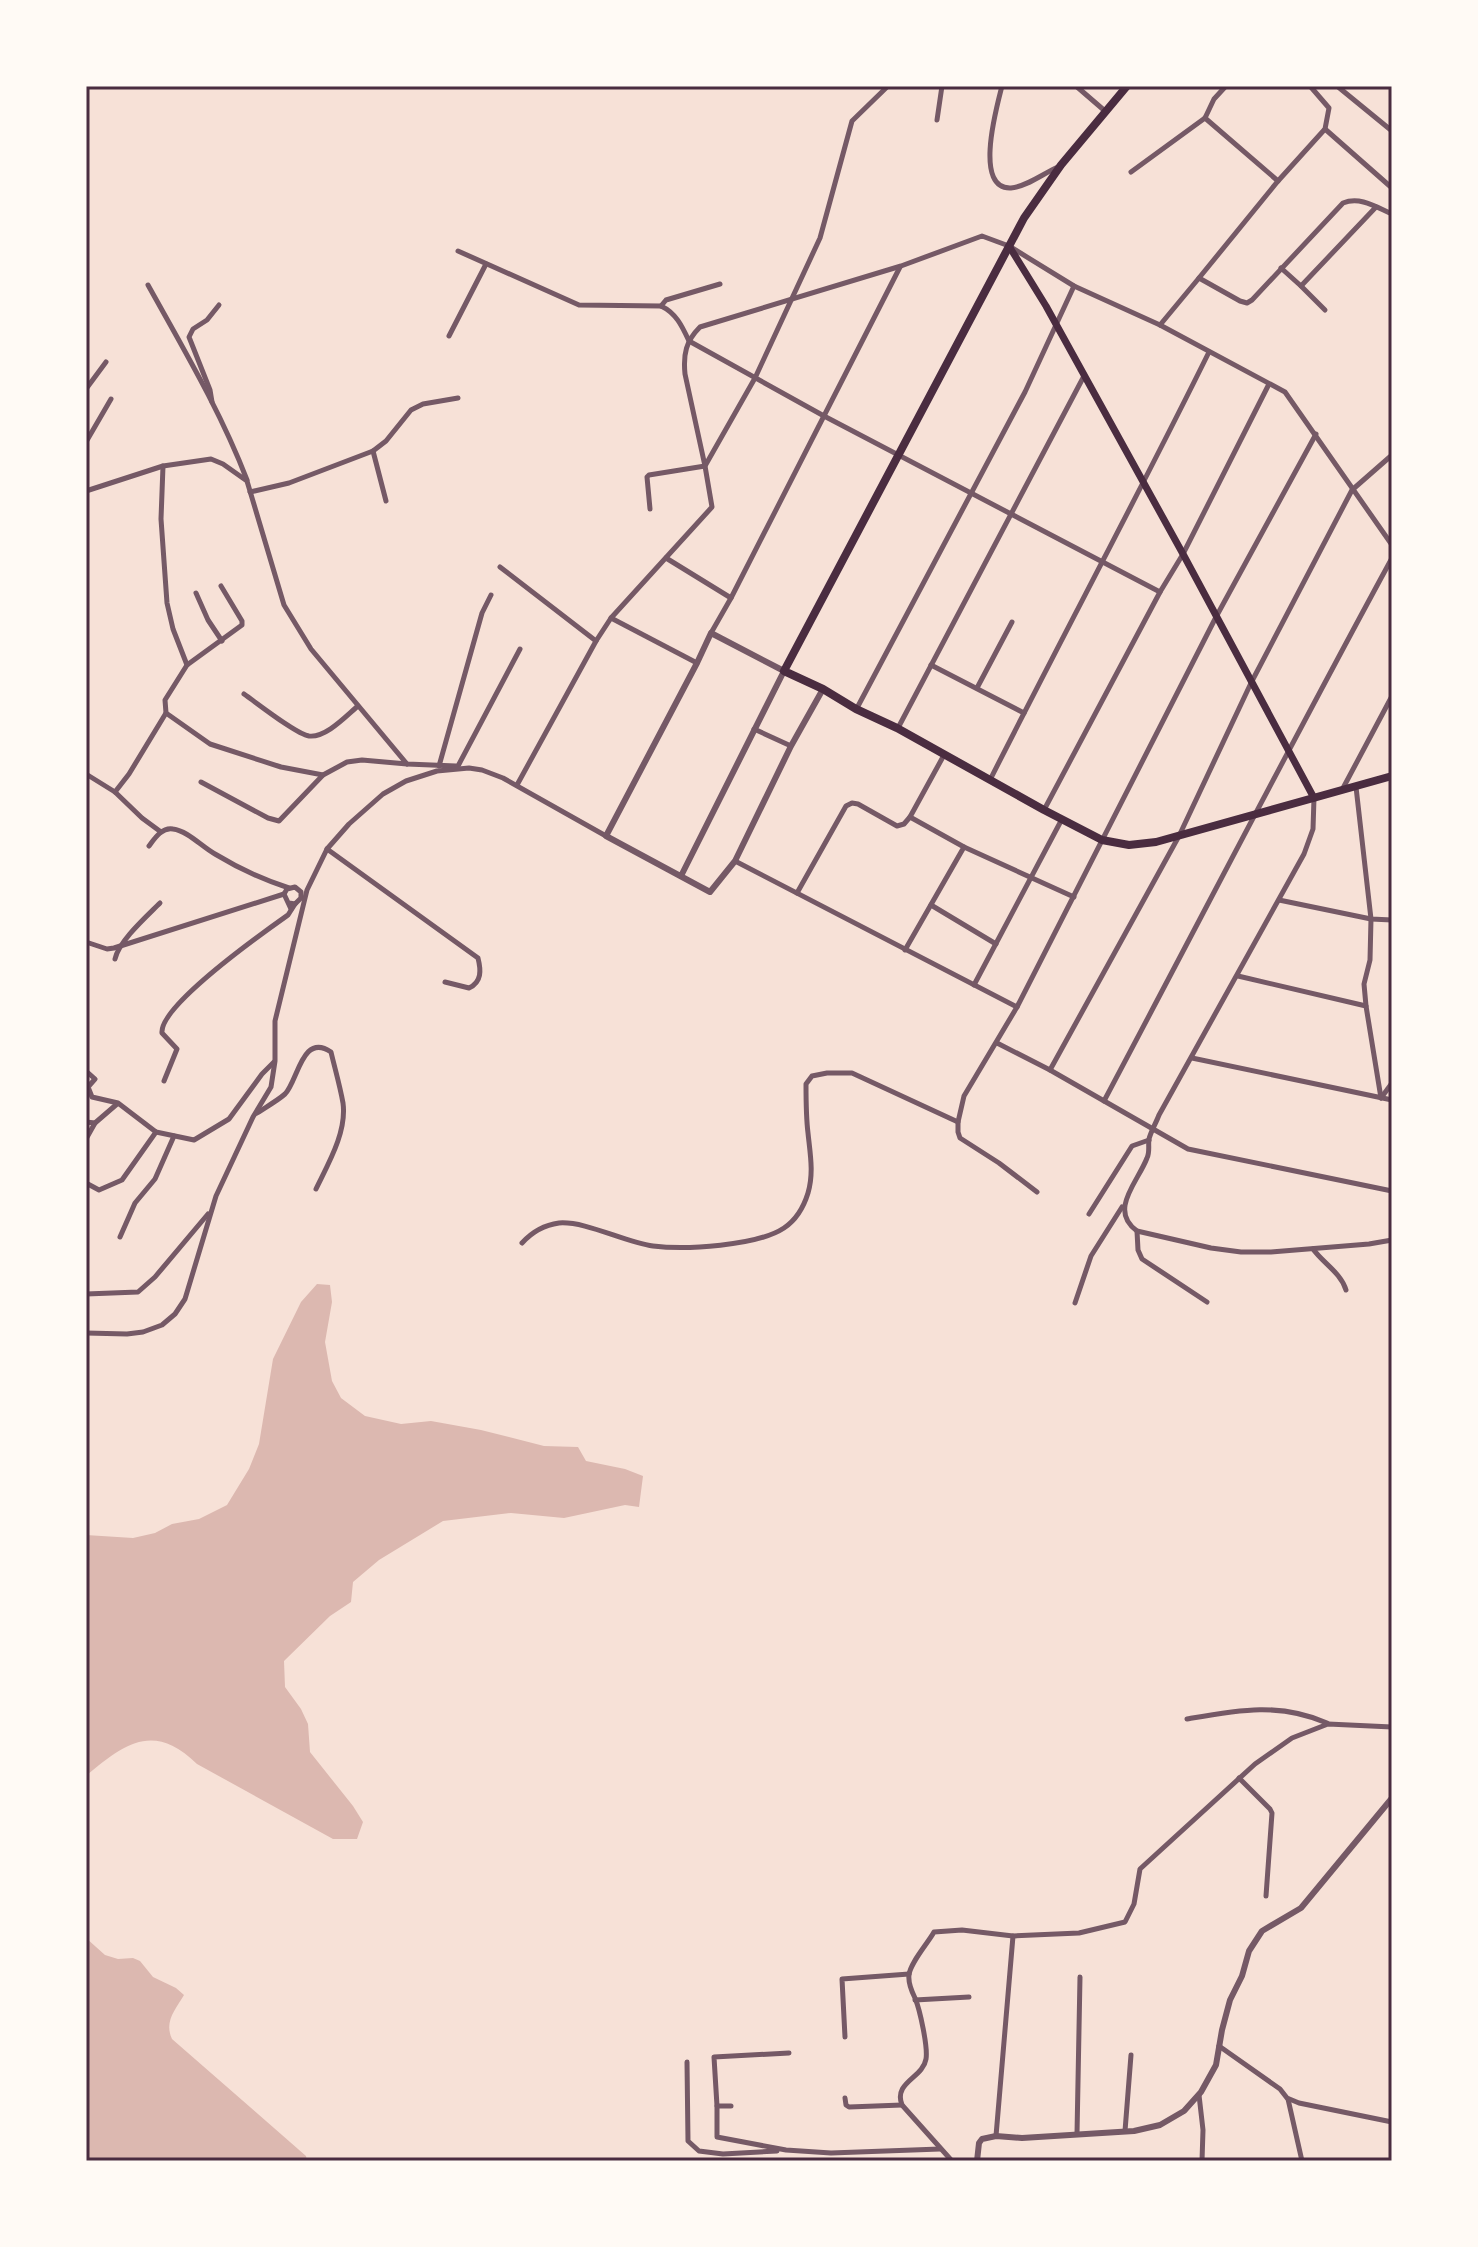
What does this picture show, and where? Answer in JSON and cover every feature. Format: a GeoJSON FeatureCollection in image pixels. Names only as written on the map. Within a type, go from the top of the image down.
{"type":"FeatureCollection","features":[{"type":"Feature","properties":{"kind":"main road"},"geometry":{"type":"LineString","coordinates":[[1127,86],[1061,165],[1024,218],[784,671],[897,728],[1102,840],[1129,845],[1179,836],[1392,776]]}},
{"type":"Feature","properties":{"kind":"main road"},"geometry":{"type":"LineString","coordinates":[[1009,246],[1183,554],[1314,798]]}},
{"type":"Feature","properties":{"kind":"street"},"geometry":{"type":"LineString","coordinates":[[705,466],[755,378],[820,238],[852,121],[888,86]]}},
{"type":"Feature","properties":{"kind":"street"},"geometry":{"type":"LineString","coordinates":[[937,120],[942,86]]}},
{"type":"Feature","properties":{"kind":"street"},"geometry":{"type":"LineString","coordinates":[[1002,86],[989,150],[989,164],[998,184],[1006,188],[1017,187],[1061,165]]}},
{"type":"Feature","properties":{"kind":"street"},"geometry":{"type":"LineString","coordinates":[[1076,86],[1106,111]]}},
{"type":"Feature","properties":{"kind":"street"},"geometry":{"type":"LineString","coordinates":[[1131,172],[1205,118],[1214,99],[1226,86]]}},
{"type":"Feature","properties":{"kind":"street"},"geometry":{"type":"LineString","coordinates":[[1160,325],[1278,181],[1325,129],[1329,108],[1310,86]]}},
{"type":"Feature","properties":{"kind":"street"},"geometry":{"type":"LineString","coordinates":[[1337,86],[1392,131]]}},
{"type":"Feature","properties":{"kind":"street"},"geometry":{"type":"LineString","coordinates":[[1205,118],[1278,181]]}},
{"type":"Feature","properties":{"kind":"street"},"geometry":{"type":"LineString","coordinates":[[1325,129],[1392,188]]}},
{"type":"Feature","properties":{"kind":"street"},"geometry":{"type":"LineString","coordinates":[[1199,278],[1247,303],[1343,203],[1359,200],[1392,214]]}},
{"type":"Feature","properties":{"kind":"street"},"geometry":{"type":"LineString","coordinates":[[1301,286],[1376,207]]}},
{"type":"Feature","properties":{"kind":"street"},"geometry":{"type":"LineString","coordinates":[[517,785],[611,618],[712,507],[685,374],[684,351],[696,330],[705,324],[901,266],[982,236],[1009,246],[1074,286],[1160,325],[1285,392],[1392,545]]}},
{"type":"Feature","properties":{"kind":"street"},"geometry":{"type":"LineString","coordinates":[[458,251],[579,305],[661,306],[674,315],[689,341],[824,416],[1160,592]]}},
{"type":"Feature","properties":{"kind":"street"},"geometry":{"type":"LineString","coordinates":[[449,336],[486,264]]}},
{"type":"Feature","properties":{"kind":"street"},"geometry":{"type":"LineString","coordinates":[[606,836],[901,266]]}},
{"type":"Feature","properties":{"kind":"street"},"geometry":{"type":"LineString","coordinates":[[1281,268],[1325,310]]}},
{"type":"Feature","properties":{"kind":"street"},"geometry":{"type":"LineString","coordinates":[[661,306],[666,300],[720,284]]}},
{"type":"Feature","properties":{"kind":"street"},"geometry":{"type":"LineString","coordinates":[[148,285],[234,447],[284,605],[311,649],[407,764]]}},
{"type":"Feature","properties":{"kind":"street"},"geometry":{"type":"LineString","coordinates":[[856,709],[1025,392],[1074,286]]}},
{"type":"Feature","properties":{"kind":"street"},"geometry":{"type":"LineString","coordinates":[[212,403],[189,337],[193,329],[207,320],[219,305]]}},
{"type":"Feature","properties":{"kind":"street"},"geometry":{"type":"LineString","coordinates":[[990,780],[1209,352]]}},
{"type":"Feature","properties":{"kind":"street"},"geometry":{"type":"LineString","coordinates":[[86,389],[106,362]]}},
{"type":"Feature","properties":{"kind":"street"},"geometry":{"type":"LineString","coordinates":[[897,728],[1084,376]]}},
{"type":"Feature","properties":{"kind":"street"},"geometry":{"type":"LineString","coordinates":[[1044,810],[1183,554],[1269,384]]}},
{"type":"Feature","properties":{"kind":"street"},"geometry":{"type":"LineString","coordinates":[[250,492],[289,483],[373,451],[386,441],[411,410],[423,404],[458,398]]}},
{"type":"Feature","properties":{"kind":"street"},"geometry":{"type":"LineString","coordinates":[[86,442],[111,399]]}},
{"type":"Feature","properties":{"kind":"street"},"geometry":{"type":"LineString","coordinates":[[1037,1192],[960,1138],[958,1122],[964,1096],[1017,1007],[1216,617],[1316,434]]}},
{"type":"Feature","properties":{"kind":"street"},"geometry":{"type":"LineString","coordinates":[[373,451],[386,501]]}},
{"type":"Feature","properties":{"kind":"street"},"geometry":{"type":"LineString","coordinates":[[1050,1070],[1179,836],[1251,683],[1352,490],[1392,455]]}},
{"type":"Feature","properties":{"kind":"street"},"geometry":{"type":"LineString","coordinates":[[86,491],[163,466],[211,459],[247,481]]}},
{"type":"Feature","properties":{"kind":"street"},"geometry":{"type":"LineString","coordinates":[[163,466],[161,519],[167,603],[187,665]]}},
{"type":"Feature","properties":{"kind":"street"},"geometry":{"type":"LineString","coordinates":[[650,509],[649,475],[705,466]]}},
{"type":"Feature","properties":{"kind":"street"},"geometry":{"type":"LineString","coordinates":[[666,558],[731,598]]}},
{"type":"Feature","properties":{"kind":"street"},"geometry":{"type":"LineString","coordinates":[[1104,1101],[1392,558]]}},
{"type":"Feature","properties":{"kind":"street"},"geometry":{"type":"LineString","coordinates":[[500,567],[596,641]]}},
{"type":"Feature","properties":{"kind":"street"},"geometry":{"type":"LineString","coordinates":[[115,792],[166,713],[165,700],[187,665],[242,625],[221,586]]}},
{"type":"Feature","properties":{"kind":"street"},"geometry":{"type":"LineString","coordinates":[[196,593],[222,641]]}},
{"type":"Feature","properties":{"kind":"street"},"geometry":{"type":"LineString","coordinates":[[439,766],[482,613],[491,595]]}},
{"type":"Feature","properties":{"kind":"street"},"geometry":{"type":"LineString","coordinates":[[611,618],[697,663]]}},
{"type":"Feature","properties":{"kind":"street"},"geometry":{"type":"LineString","coordinates":[[977,689],[1012,622]]}},
{"type":"Feature","properties":{"kind":"street"},"geometry":{"type":"LineString","coordinates":[[681,876],[784,671],[711,633]]}},
{"type":"Feature","properties":{"kind":"street"},"geometry":{"type":"LineString","coordinates":[[458,766],[520,649]]}},
{"type":"Feature","properties":{"kind":"street"},"geometry":{"type":"LineString","coordinates":[[931,665],[1024,713]]}},
{"type":"Feature","properties":{"kind":"street"},"geometry":{"type":"LineString","coordinates":[[201,782],[279,821],[323,775],[347,762],[362,760],[458,766],[494,773],[710,892],[735,861],[791,746],[823,689]]}},
{"type":"Feature","properties":{"kind":"street"},"geometry":{"type":"LineString","coordinates":[[244,694],[309,736],[324,732],[358,706]]}},
{"type":"Feature","properties":{"kind":"street"},"geometry":{"type":"LineString","coordinates":[[1341,791],[1392,696]]}},
{"type":"Feature","properties":{"kind":"street"},"geometry":{"type":"LineString","coordinates":[[166,713],[210,744],[281,767],[323,775]]}},
{"type":"Feature","properties":{"kind":"street"},"geometry":{"type":"LineString","coordinates":[[754,729],[791,746]]}},
{"type":"Feature","properties":{"kind":"street"},"geometry":{"type":"LineString","coordinates":[[797,893],[846,806],[858,804],[897,826],[904,824],[944,755]]}},
{"type":"Feature","properties":{"kind":"street"},"geometry":{"type":"LineString","coordinates":[[164,1081],[177,1049],[162,1033],[162,1025],[217,968],[301,898],[327,849],[349,824],[395,786],[437,771],[469,768]]}},
{"type":"Feature","properties":{"kind":"street"},"geometry":{"type":"LineString","coordinates":[[86,774],[115,792],[159,834],[168,838]]}},
{"type":"Feature","properties":{"kind":"street"},"geometry":{"type":"LineString","coordinates":[[1356,787],[1371,919],[1370,960],[1364,984],[1381,1098]]}},
{"type":"Feature","properties":{"kind":"street"},"geometry":{"type":"LineString","coordinates":[[1075,1303],[1091,1256],[1149,1156],[1149,1140],[1159,1115],[1310,842],[1314,798]]}},
{"type":"Feature","properties":{"kind":"street"},"geometry":{"type":"LineString","coordinates":[[910,817],[964,847],[1074,897]]}},
{"type":"Feature","properties":{"kind":"street"},"geometry":{"type":"LineString","coordinates":[[974,985],[1062,819]]}},
{"type":"Feature","properties":{"kind":"street"},"geometry":{"type":"LineString","coordinates":[[149,846],[169,828],[177,830],[216,855],[276,883],[304,891]]}},
{"type":"Feature","properties":{"kind":"street"},"geometry":{"type":"LineString","coordinates":[[905,950],[964,847]]}},
{"type":"Feature","properties":{"kind":"street"},"geometry":{"type":"LineString","coordinates":[[327,849],[478,958],[481,970],[478,982],[473,986],[469,988],[445,982]]}},
{"type":"Feature","properties":{"kind":"street"},"geometry":{"type":"LineString","coordinates":[[735,861],[1017,1007]]}},
{"type":"Feature","properties":{"kind":"street"},"geometry":{"type":"LineString","coordinates":[[86,942],[107,949],[123,945],[284,894],[289,888]]}},
{"type":"Feature","properties":{"kind":"street"},"geometry":{"type":"LineString","coordinates":[[86,1333],[143,1332],[162,1325],[175,1314],[185,1299],[211,1210],[253,1117],[271,1087],[275,1061],[275,1021],[303,908],[304,891]]}},
{"type":"Feature","properties":{"kind":"street"},"geometry":{"type":"LineString","coordinates":[[284,894],[285,900],[303,908]]}},
{"type":"Feature","properties":{"kind":"street"},"geometry":{"type":"LineString","coordinates":[[1279,900],[1371,919],[1392,920]]}},
{"type":"Feature","properties":{"kind":"street"},"geometry":{"type":"LineString","coordinates":[[115,959],[129,934],[160,903]]}},
{"type":"Feature","properties":{"kind":"street"},"geometry":{"type":"LineString","coordinates":[[931,905],[996,944]]}},
{"type":"Feature","properties":{"kind":"street"},"geometry":{"type":"LineString","coordinates":[[1238,976],[1366,1006]]}},
{"type":"Feature","properties":{"kind":"street"},"geometry":{"type":"LineString","coordinates":[[997,1043],[1188,1149],[1392,1191]]}},
{"type":"Feature","properties":{"kind":"street"},"geometry":{"type":"LineString","coordinates":[[253,1117],[286,1093],[302,1059],[309,1052],[318,1048],[331,1052],[344,1106],[342,1124],[330,1160],[316,1189]]}},
{"type":"Feature","properties":{"kind":"street"},"geometry":{"type":"LineString","coordinates":[[1192,1058],[1392,1100]]}},
{"type":"Feature","properties":{"kind":"street"},"geometry":{"type":"LineString","coordinates":[[86,1071],[95,1079],[88,1087],[89,1098],[118,1103],[156,1132],[194,1140],[229,1119],[275,1061]]}},
{"type":"Feature","properties":{"kind":"street"},"geometry":{"type":"LineString","coordinates":[[522,1243],[532,1233],[560,1223],[652,1246],[675,1247],[710,1246],[766,1237],[786,1227],[800,1212],[811,1179],[806,1084],[812,1076],[852,1073],[958,1122]]}},
{"type":"Feature","properties":{"kind":"street"},"geometry":{"type":"LineString","coordinates":[[1381,1098],[1392,1083]]}},
{"type":"Feature","properties":{"kind":"street"},"geometry":{"type":"LineString","coordinates":[[86,1139],[95,1123],[118,1103]]}},
{"type":"Feature","properties":{"kind":"street"},"geometry":{"type":"LineString","coordinates":[[86,1122],[95,1123]]}},
{"type":"Feature","properties":{"kind":"street"},"geometry":{"type":"LineString","coordinates":[[86,1183],[99,1190],[122,1180],[156,1132]]}},
{"type":"Feature","properties":{"kind":"street"},"geometry":{"type":"LineString","coordinates":[[120,1237],[135,1203],[155,1179],[174,1136]]}},
{"type":"Feature","properties":{"kind":"street"},"geometry":{"type":"LineString","coordinates":[[1089,1214],[1132,1146],[1149,1140]]}},
{"type":"Feature","properties":{"kind":"street"},"geometry":{"type":"LineString","coordinates":[[1123,1205],[1127,1221],[1137,1231],[1241,1252],[1313,1249],[1392,1240]]}},
{"type":"Feature","properties":{"kind":"street"},"geometry":{"type":"LineString","coordinates":[[86,1294],[138,1292],[155,1277],[211,1210]]}},
{"type":"Feature","properties":{"kind":"street"},"geometry":{"type":"LineString","coordinates":[[1137,1231],[1142,1259],[1207,1302]]}},
{"type":"Feature","properties":{"kind":"street"},"geometry":{"type":"LineString","coordinates":[[1313,1249],[1342,1278],[1346,1290]]}},
{"type":"Feature","properties":{"kind":"street"},"geometry":{"type":"LineString","coordinates":[[1187,1719],[1233,1712],[1287,1710],[1307,1714],[1328,1724],[1392,1727]]}},
{"type":"Feature","properties":{"kind":"street"},"geometry":{"type":"LineString","coordinates":[[952,2161],[900,2101],[901,2092],[926,2060],[909,1974],[934,1932],[962,1930],[1013,1936],[1079,1933],[1125,1922],[1134,1904],[1140,1869],[1239,1778],[1292,1738],[1328,1724]]}},
{"type":"Feature","properties":{"kind":"street"},"geometry":{"type":"LineString","coordinates":[[1239,1778],[1272,1813],[1266,1896]]}},
{"type":"Feature","properties":{"kind":"street"},"geometry":{"type":"LineString","coordinates":[[977,2161],[982,2139],[1125,2131],[1160,2125],[1184,2111],[1199,2094],[1216,2065],[1230,2000],[1242,1976],[1249,1951],[1262,1931],[1301,1908],[1392,1798]]}},
{"type":"Feature","properties":{"kind":"street"},"geometry":{"type":"LineString","coordinates":[[996,2136],[1013,1936]]}},
{"type":"Feature","properties":{"kind":"street"},"geometry":{"type":"LineString","coordinates":[[845,2037],[842,1979],[909,1974]]}},
{"type":"Feature","properties":{"kind":"street"},"geometry":{"type":"LineString","coordinates":[[1077,2134],[1080,1977]]}},
{"type":"Feature","properties":{"kind":"street"},"geometry":{"type":"LineString","coordinates":[[915,2000],[969,1997]]}},
{"type":"Feature","properties":{"kind":"street"},"geometry":{"type":"LineString","coordinates":[[1219,2046],[1280,2089],[1287,2098],[1302,2161]]}},
{"type":"Feature","properties":{"kind":"street"},"geometry":{"type":"LineString","coordinates":[[789,2053],[714,2057],[717,2137],[786,2150],[831,2153],[941,2149]]}},
{"type":"Feature","properties":{"kind":"street"},"geometry":{"type":"LineString","coordinates":[[1125,2131],[1131,2055]]}},
{"type":"Feature","properties":{"kind":"street"},"geometry":{"type":"LineString","coordinates":[[687,2062],[688,2141],[699,2151],[723,2154],[786,2150]]}},
{"type":"Feature","properties":{"kind":"street"},"geometry":{"type":"LineString","coordinates":[[1199,2094],[1202,2161]]}},
{"type":"Feature","properties":{"kind":"street"},"geometry":{"type":"LineString","coordinates":[[845,2098],[849,2107],[902,2105]]}},
{"type":"Feature","properties":{"kind":"street"},"geometry":{"type":"LineString","coordinates":[[1287,2098],[1392,2122]]}},
{"type":"Feature","properties":{"kind":"street"},"geometry":{"type":"LineString","coordinates":[[717,2106],[731,2106]]}},
{"type":"Feature","properties":{"kind":"shaded area"},"geometry":{"type":"Polygon","coordinates":[[[317,1284],[330,1285],[332,1302],[325,1342],[332,1381],[341,1398],[365,1416],[401,1424],[431,1421],[544,1446],[578,1447],[586,1461],[643,1476],[639,1507],[625,1505],[564,1518],[511,1513],[443,1521],[379,1560],[353,1582],[351,1602],[330,1616],[284,1661],[285,1687],[308,1724],[310,1752],[363,1822],[357,1839],[333,1839],[197,1764],[167,1744],[153,1741],[127,1747],[86,1776],[86,1535],[133,1538],[155,1533],[172,1524],[199,1519],[227,1505],[249,1469],[259,1444],[273,1359],[301,1302],[317,1284]]]}},
{"type":"Feature","properties":{"kind":"shaded area"},"geometry":{"type":"Polygon","coordinates":[[[86,1938],[105,1955],[140,1961],[153,1977],[184,1995],[170,2022],[172,2039],[306,2156],[307,2161],[86,2161],[86,1938]]]}}]}
